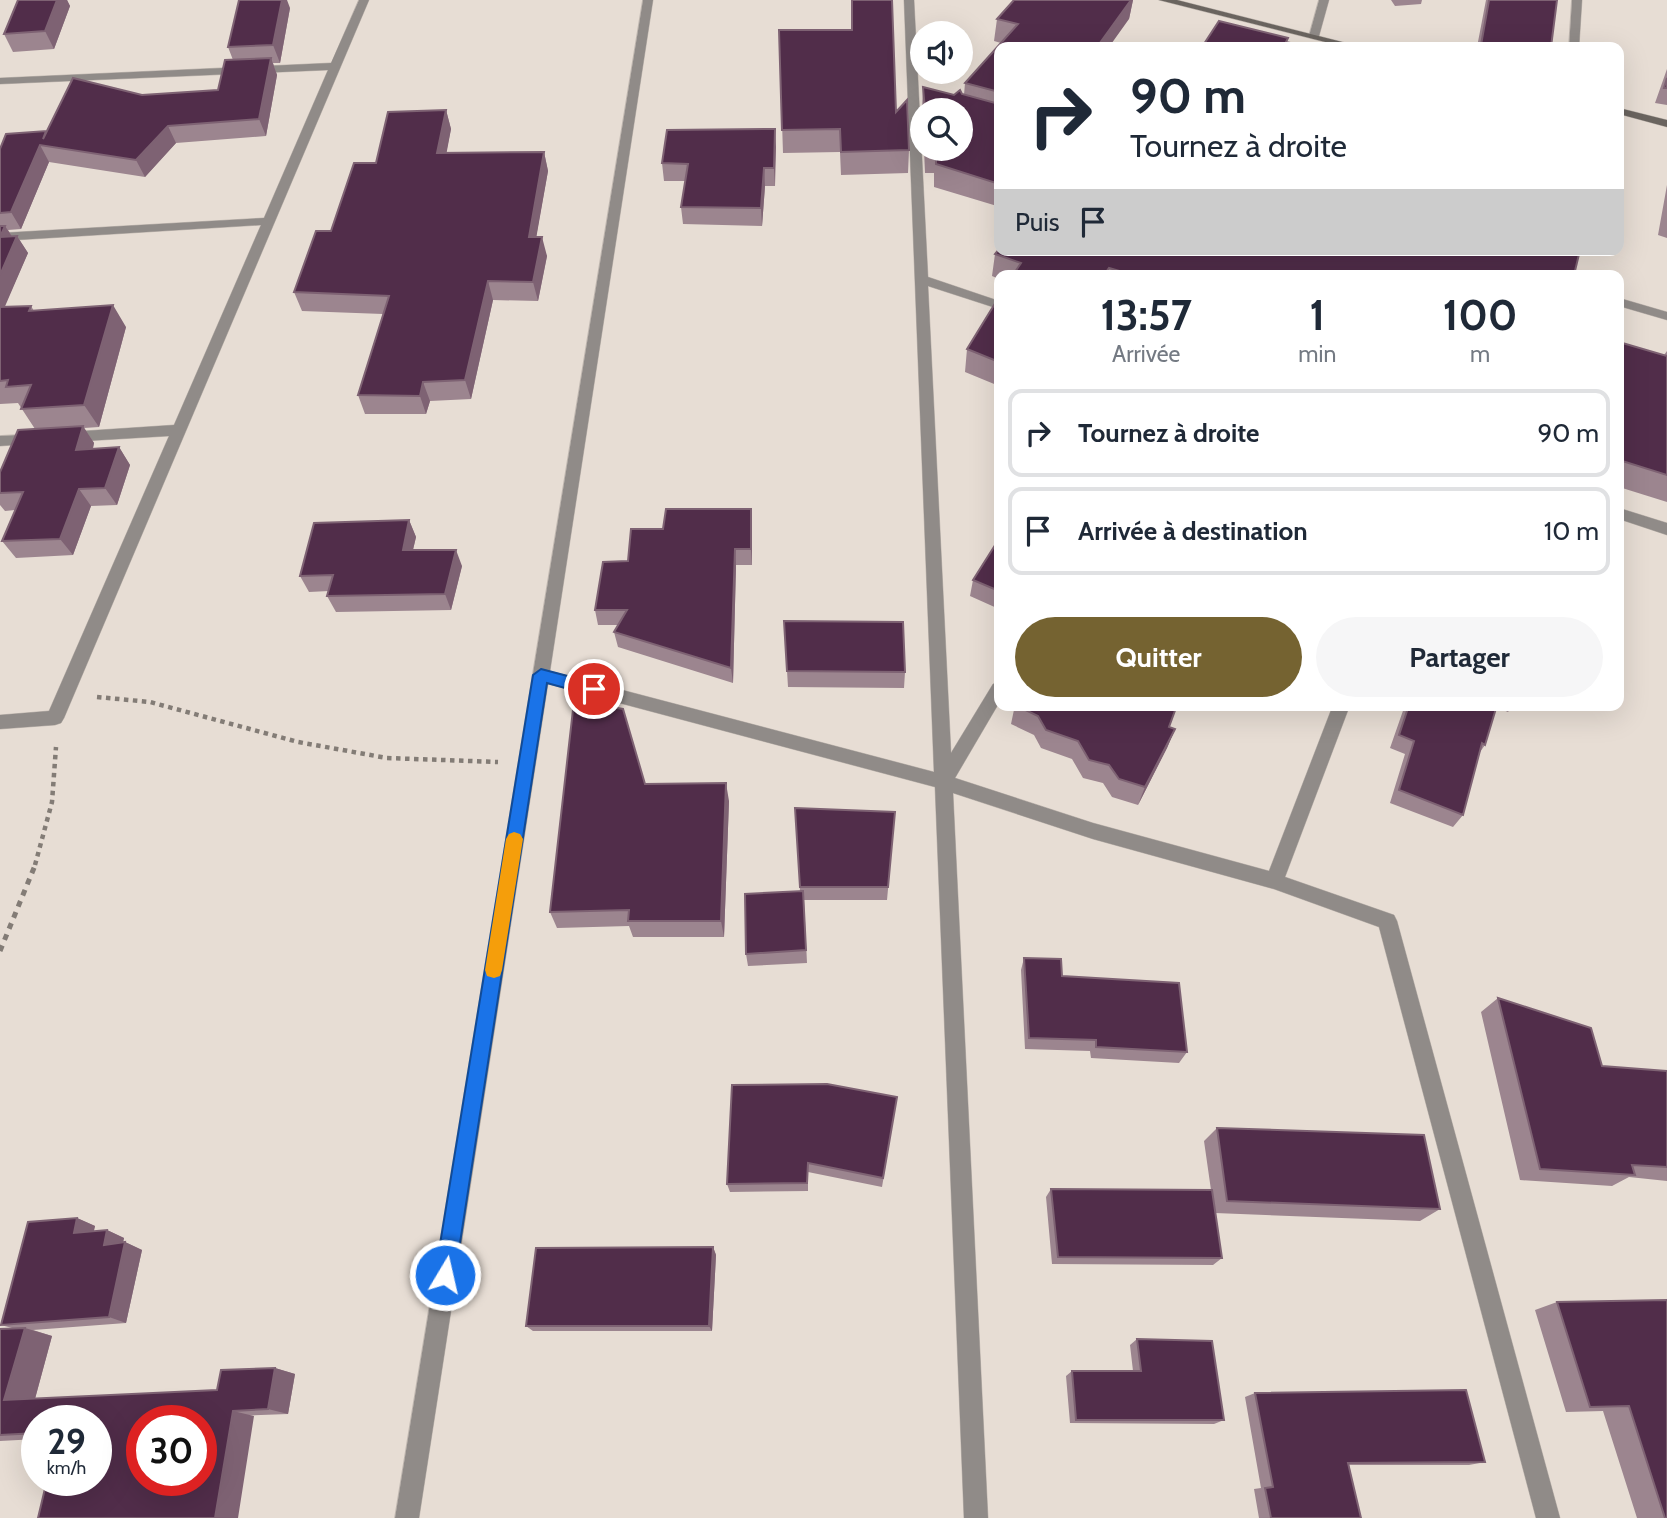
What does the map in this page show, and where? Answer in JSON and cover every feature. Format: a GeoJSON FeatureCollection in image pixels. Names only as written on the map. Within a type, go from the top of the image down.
{"type":"FeatureCollection","features":[{"type":"Feature","properties":{"kind":"street"},"geometry":{"type":"LineString","coordinates":[[0,722],[55,718],[364,0]]}},
{"type":"Feature","properties":{"kind":"street"},"geometry":{"type":"LineString","coordinates":[[407,1518],[648,0]]}},
{"type":"Feature","properties":{"kind":"street"},"geometry":{"type":"LineString","coordinates":[[909,0],[919,98],[921,279],[976,1518]]}},
{"type":"Feature","properties":{"kind":"street"},"geometry":{"type":"LineString","coordinates":[[1164,0],[1337,42]]}},
{"type":"Feature","properties":{"kind":"street"},"geometry":{"type":"LineString","coordinates":[[1314,36],[1324,0]]}},
{"type":"Feature","properties":{"kind":"street"},"geometry":{"type":"LineString","coordinates":[[1574,42],[1577,0]]}},
{"type":"Feature","properties":{"kind":"street"},"geometry":{"type":"LineString","coordinates":[[0,81],[336,66]]}},
{"type":"Feature","properties":{"kind":"street"},"geometry":{"type":"LineString","coordinates":[[1624,112],[1667,124]]}},
{"type":"Feature","properties":{"kind":"street"},"geometry":{"type":"LineString","coordinates":[[0,237],[269,221]]}},
{"type":"Feature","properties":{"kind":"street"},"geometry":{"type":"LineString","coordinates":[[921,279],[994,303]]}},
{"type":"Feature","properties":{"kind":"street"},"geometry":{"type":"LineString","coordinates":[[1624,303],[1667,316]]}},
{"type":"Feature","properties":{"kind":"street"},"geometry":{"type":"LineString","coordinates":[[0,442],[179,430]]}},
{"type":"Feature","properties":{"kind":"street"},"geometry":{"type":"LineString","coordinates":[[1624,515],[1667,529]]}},
{"type":"Feature","properties":{"kind":"street"},"geometry":{"type":"LineString","coordinates":[[541,675],[943,782],[1093,831],[1274,881],[1387,921],[1548,1518]]}},
{"type":"Feature","properties":{"kind":"street"},"geometry":{"type":"LineString","coordinates":[[943,782],[994,697]]}},
{"type":"Feature","properties":{"kind":"street"},"geometry":{"type":"LineString","coordinates":[[1274,881],[1340,711]]}},
{"type":"Feature","properties":{"kind":"path"},"geometry":{"type":"LineString","coordinates":[[65,695],[150,702],[298,742],[387,758],[526,764]]}},
{"type":"Feature","properties":{"kind":"path"},"geometry":{"type":"LineString","coordinates":[[0,951],[47,836],[56,776],[55,718]]}},
{"type":"Feature","properties":{"kind":"building"},"geometry":{"type":"Polygon","coordinates":[[[18,0],[57,0],[45,31],[4,34],[18,0]]]}},
{"type":"Feature","properties":{"kind":"building"},"geometry":{"type":"Polygon","coordinates":[[[239,0],[282,0],[273,45],[228,47],[239,0]]]}},
{"type":"Feature","properties":{"kind":"building"},"geometry":{"type":"Polygon","coordinates":[[[852,0],[892,0],[896,112],[907,100],[909,150],[841,152],[840,129],[782,130],[779,30],[852,30],[852,0]]]}},
{"type":"Feature","properties":{"kind":"building"},"geometry":{"type":"Polygon","coordinates":[[[1014,0],[1131,0],[1101,42],[1002,42],[1018,24],[997,19],[1014,0]]]}},
{"type":"Feature","properties":{"kind":"building"},"geometry":{"type":"Polygon","coordinates":[[[1489,0],[1557,0],[1552,42],[1482,42],[1489,0]]]}},
{"type":"Feature","properties":{"kind":"building"},"geometry":{"type":"Polygon","coordinates":[[[1219,21],[1288,38],[1286,42],[1205,42],[1219,21]]]}},
{"type":"Feature","properties":{"kind":"building"},"geometry":{"type":"Polygon","coordinates":[[[994,51],[994,91],[969,84],[973,84],[973,74],[994,51]]]}},
{"type":"Feature","properties":{"kind":"building"},"geometry":{"type":"Polygon","coordinates":[[[271,58],[259,119],[168,126],[136,160],[40,145],[11,212],[0,213],[0,149],[6,134],[46,131],[43,139],[73,78],[142,95],[218,90],[225,60],[271,58]]]}},
{"type":"Feature","properties":{"kind":"building"},"geometry":{"type":"Polygon","coordinates":[[[923,87],[954,95],[960,90],[962,94],[994,103],[994,182],[936,164],[936,161],[973,161],[973,98],[924,98],[923,87]]]}},
{"type":"Feature","properties":{"kind":"building"},"geometry":{"type":"Polygon","coordinates":[[[446,110],[437,153],[544,152],[529,237],[542,237],[533,282],[488,281],[465,380],[423,382],[420,396],[358,395],[389,296],[294,292],[316,231],[331,231],[354,163],[376,163],[388,112],[446,110]]]}},
{"type":"Feature","properties":{"kind":"building"},"geometry":{"type":"Polygon","coordinates":[[[775,129],[774,168],[764,168],[761,208],[681,207],[688,164],[662,163],[667,130],[775,129]]]}},
{"type":"Feature","properties":{"kind":"building"},"geometry":{"type":"Polygon","coordinates":[[[17,236],[0,275],[0,237],[17,236]]]}},
{"type":"Feature","properties":{"kind":"building"},"geometry":{"type":"Polygon","coordinates":[[[1001,256],[1579,256],[1575,270],[1016,270],[1021,263],[1001,256]]]}},
{"type":"Feature","properties":{"kind":"building"},"geometry":{"type":"Polygon","coordinates":[[[113,305],[84,405],[21,409],[31,385],[6,387],[8,380],[0,381],[0,307],[31,306],[29,311],[113,305]]]}},
{"type":"Feature","properties":{"kind":"building"},"geometry":{"type":"Polygon","coordinates":[[[994,305],[994,360],[967,349],[994,305]]]}},
{"type":"Feature","properties":{"kind":"building"},"geometry":{"type":"Polygon","coordinates":[[[1624,343],[1667,356],[1667,475],[1624,462],[1624,343]]]}},
{"type":"Feature","properties":{"kind":"building"},"geometry":{"type":"Polygon","coordinates":[[[83,426],[76,450],[119,447],[105,488],[79,489],[60,539],[2,541],[23,492],[0,493],[0,472],[18,430],[83,426]]]}},
{"type":"Feature","properties":{"kind":"building"},"geometry":{"type":"Polygon","coordinates":[[[666,509],[751,509],[751,549],[735,549],[731,668],[614,632],[627,610],[595,610],[603,562],[628,561],[631,529],[663,529],[666,509]]]}},
{"type":"Feature","properties":{"kind":"building"},"geometry":{"type":"Polygon","coordinates":[[[409,520],[403,550],[456,550],[445,594],[327,596],[333,575],[300,576],[314,523],[409,520]]]}},
{"type":"Feature","properties":{"kind":"building"},"geometry":{"type":"Polygon","coordinates":[[[994,547],[994,589],[973,580],[994,547]]]}},
{"type":"Feature","properties":{"kind":"building"},"geometry":{"type":"Polygon","coordinates":[[[784,621],[903,622],[905,672],[787,671],[784,621]]]}},
{"type":"Feature","properties":{"kind":"building"},"geometry":{"type":"Polygon","coordinates":[[[574,701],[623,709],[645,784],[726,783],[721,921],[628,921],[629,910],[550,912],[574,701]]]}},
{"type":"Feature","properties":{"kind":"building"},"geometry":{"type":"Polygon","coordinates":[[[1028,711],[1175,711],[1169,727],[1175,729],[1145,787],[1119,779],[1109,765],[1089,760],[1078,741],[1046,730],[1038,716],[1028,711]]]}},
{"type":"Feature","properties":{"kind":"building"},"geometry":{"type":"Polygon","coordinates":[[[1407,711],[1495,711],[1485,745],[1482,743],[1463,815],[1399,790],[1414,741],[1399,735],[1407,711]]]}},
{"type":"Feature","properties":{"kind":"building"},"geometry":{"type":"Polygon","coordinates":[[[795,808],[895,812],[888,887],[800,887],[795,808]]]}},
{"type":"Feature","properties":{"kind":"building"},"geometry":{"type":"Polygon","coordinates":[[[803,891],[806,950],[746,954],[745,894],[803,891]]]}},
{"type":"Feature","properties":{"kind":"building"},"geometry":{"type":"Polygon","coordinates":[[[1024,958],[1061,959],[1062,976],[1179,983],[1187,1052],[1096,1047],[1096,1040],[1029,1038],[1024,958]]]}},
{"type":"Feature","properties":{"kind":"building"},"geometry":{"type":"Polygon","coordinates":[[[1498,998],[1591,1028],[1602,1066],[1667,1071],[1667,1167],[1632,1165],[1635,1175],[1540,1169],[1498,998]]]}},
{"type":"Feature","properties":{"kind":"building"},"geometry":{"type":"Polygon","coordinates":[[[827,1084],[897,1097],[883,1178],[808,1163],[807,1183],[727,1184],[732,1085],[827,1084]]]}},
{"type":"Feature","properties":{"kind":"building"},"geometry":{"type":"Polygon","coordinates":[[[1217,1128],[1424,1135],[1440,1209],[1227,1201],[1217,1128]]]}},
{"type":"Feature","properties":{"kind":"building"},"geometry":{"type":"Polygon","coordinates":[[[1051,1189],[1212,1190],[1222,1258],[1058,1257],[1051,1189]]]}},
{"type":"Feature","properties":{"kind":"building"},"geometry":{"type":"Polygon","coordinates":[[[77,1218],[74,1233],[107,1230],[104,1245],[125,1242],[109,1317],[1,1325],[28,1222],[77,1218]]]}},
{"type":"Feature","properties":{"kind":"building"},"geometry":{"type":"Polygon","coordinates":[[[713,1247],[709,1326],[526,1326],[536,1248],[713,1247]]]}},
{"type":"Feature","properties":{"kind":"building"},"geometry":{"type":"Polygon","coordinates":[[[1667,1300],[1665,1518],[1629,1406],[1590,1407],[1557,1302],[1667,1300]]]}},
{"type":"Feature","properties":{"kind":"building"},"geometry":{"type":"Polygon","coordinates":[[[25,1328],[4,1400],[217,1390],[221,1370],[275,1368],[268,1409],[233,1411],[215,1518],[38,1518],[43,1496],[112,1496],[112,1405],[21,1405],[21,1434],[0,1435],[0,1329],[25,1328]]]}},
{"type":"Feature","properties":{"kind":"building"},"geometry":{"type":"Polygon","coordinates":[[[1137,1339],[1212,1341],[1224,1420],[1076,1420],[1072,1371],[1141,1371],[1137,1339]]]}},
{"type":"Feature","properties":{"kind":"building"},"geometry":{"type":"Polygon","coordinates":[[[1466,1390],[1485,1462],[1348,1463],[1361,1518],[1271,1518],[1265,1488],[1273,1487],[1255,1393],[1466,1390]]]}},
{"type":"Feature","properties":{"kind":"slow traffic"},"geometry":{"type":"LineString","coordinates":[[494,970],[514,839]]}},
{"type":"Feature","properties":{"kind":"route"},"geometry":{"type":"LineString","coordinates":[[445,1275],[541,675],[594,689]]}}]}
